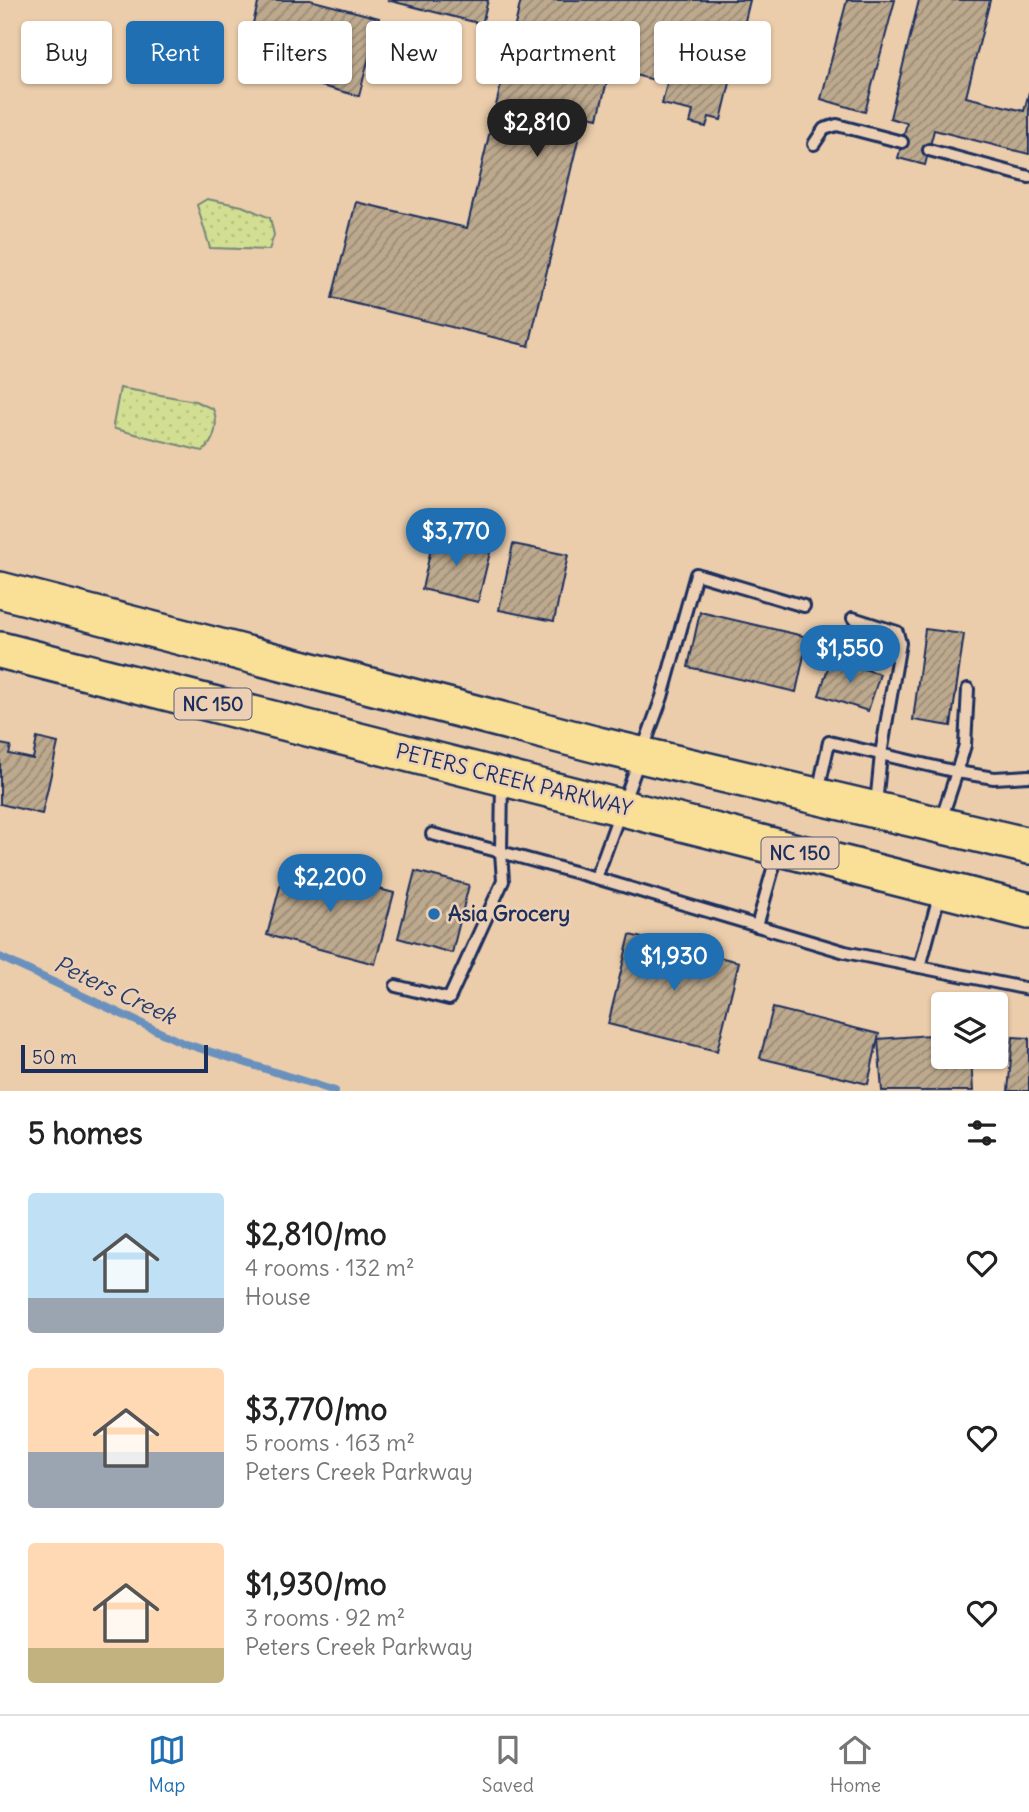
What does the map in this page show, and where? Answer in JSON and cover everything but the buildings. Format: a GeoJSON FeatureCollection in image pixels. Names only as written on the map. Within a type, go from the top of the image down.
{"type":"FeatureCollection","features":[{"type":"Feature","properties":{"kind":"main road"},"geometry":{"type":"LineString","coordinates":[[2,594],[581,741],[1029,846]]}},
{"type":"Feature","properties":{"kind":"main road","name":"PETERS CREEK PARKWAY"},"geometry":{"type":"LineString","coordinates":[[0,650],[1029,911]]}},
{"type":"Feature","properties":{"kind":"main road"},"geometry":{"type":"LineString","coordinates":[[571,795],[581,741]]}},
{"type":"Feature","properties":{"kind":"lane"},"geometry":{"type":"LineString","coordinates":[[814,144],[824,129],[838,125],[902,142]]}},
{"type":"Feature","properties":{"kind":"lane"},"geometry":{"type":"LineString","coordinates":[[929,150],[1029,177]]}},
{"type":"Feature","properties":{"kind":"lane"},"geometry":{"type":"LineString","coordinates":[[596,878],[662,697],[696,574],[804,606]]}},
{"type":"Feature","properties":{"kind":"lane"},"geometry":{"type":"LineString","coordinates":[[853,618],[897,632],[900,643],[881,754],[875,811]]}},
{"type":"Feature","properties":{"kind":"lane"},"geometry":{"type":"LineString","coordinates":[[938,826],[946,810],[965,745],[968,689]]}},
{"type":"Feature","properties":{"kind":"lane"},"geometry":{"type":"LineString","coordinates":[[817,797],[829,742],[957,772],[994,778],[1029,776]]}},
{"type":"Feature","properties":{"kind":"lane"},"geometry":{"type":"LineString","coordinates":[[396,986],[449,999],[503,881],[502,777]]}},
{"type":"Feature","properties":{"kind":"lane"},"geometry":{"type":"LineString","coordinates":[[432,834],[596,878],[845,952],[1029,989]]}},
{"type":"Feature","properties":{"kind":"lane"},"geometry":{"type":"LineString","coordinates":[[757,926],[779,848]]}},
{"type":"Feature","properties":{"kind":"lane"},"geometry":{"type":"LineString","coordinates":[[920,967],[941,889]]}},
{"type":"Feature","properties":{"kind":"green space"},"geometry":{"type":"Polygon","coordinates":[[[207,199],[242,206],[270,218],[274,235],[269,250],[210,248],[197,205],[207,199]]]}},
{"type":"Feature","properties":{"kind":"green space"},"geometry":{"type":"Polygon","coordinates":[[[120,388],[195,401],[213,409],[216,426],[213,437],[203,451],[115,429],[113,425],[120,388]]]}},
{"type":"Feature","properties":{"kind":"waterway","name":"Peters Creek"},"geometry":{"type":"LineString","coordinates":[[0,957],[183,1043],[335,1091]]}},
{"type":"Feature","properties":{"kind":"place","name":"Asia Grocery"},"geometry":{"type":"Point","coordinates":[434,914]}}]}
